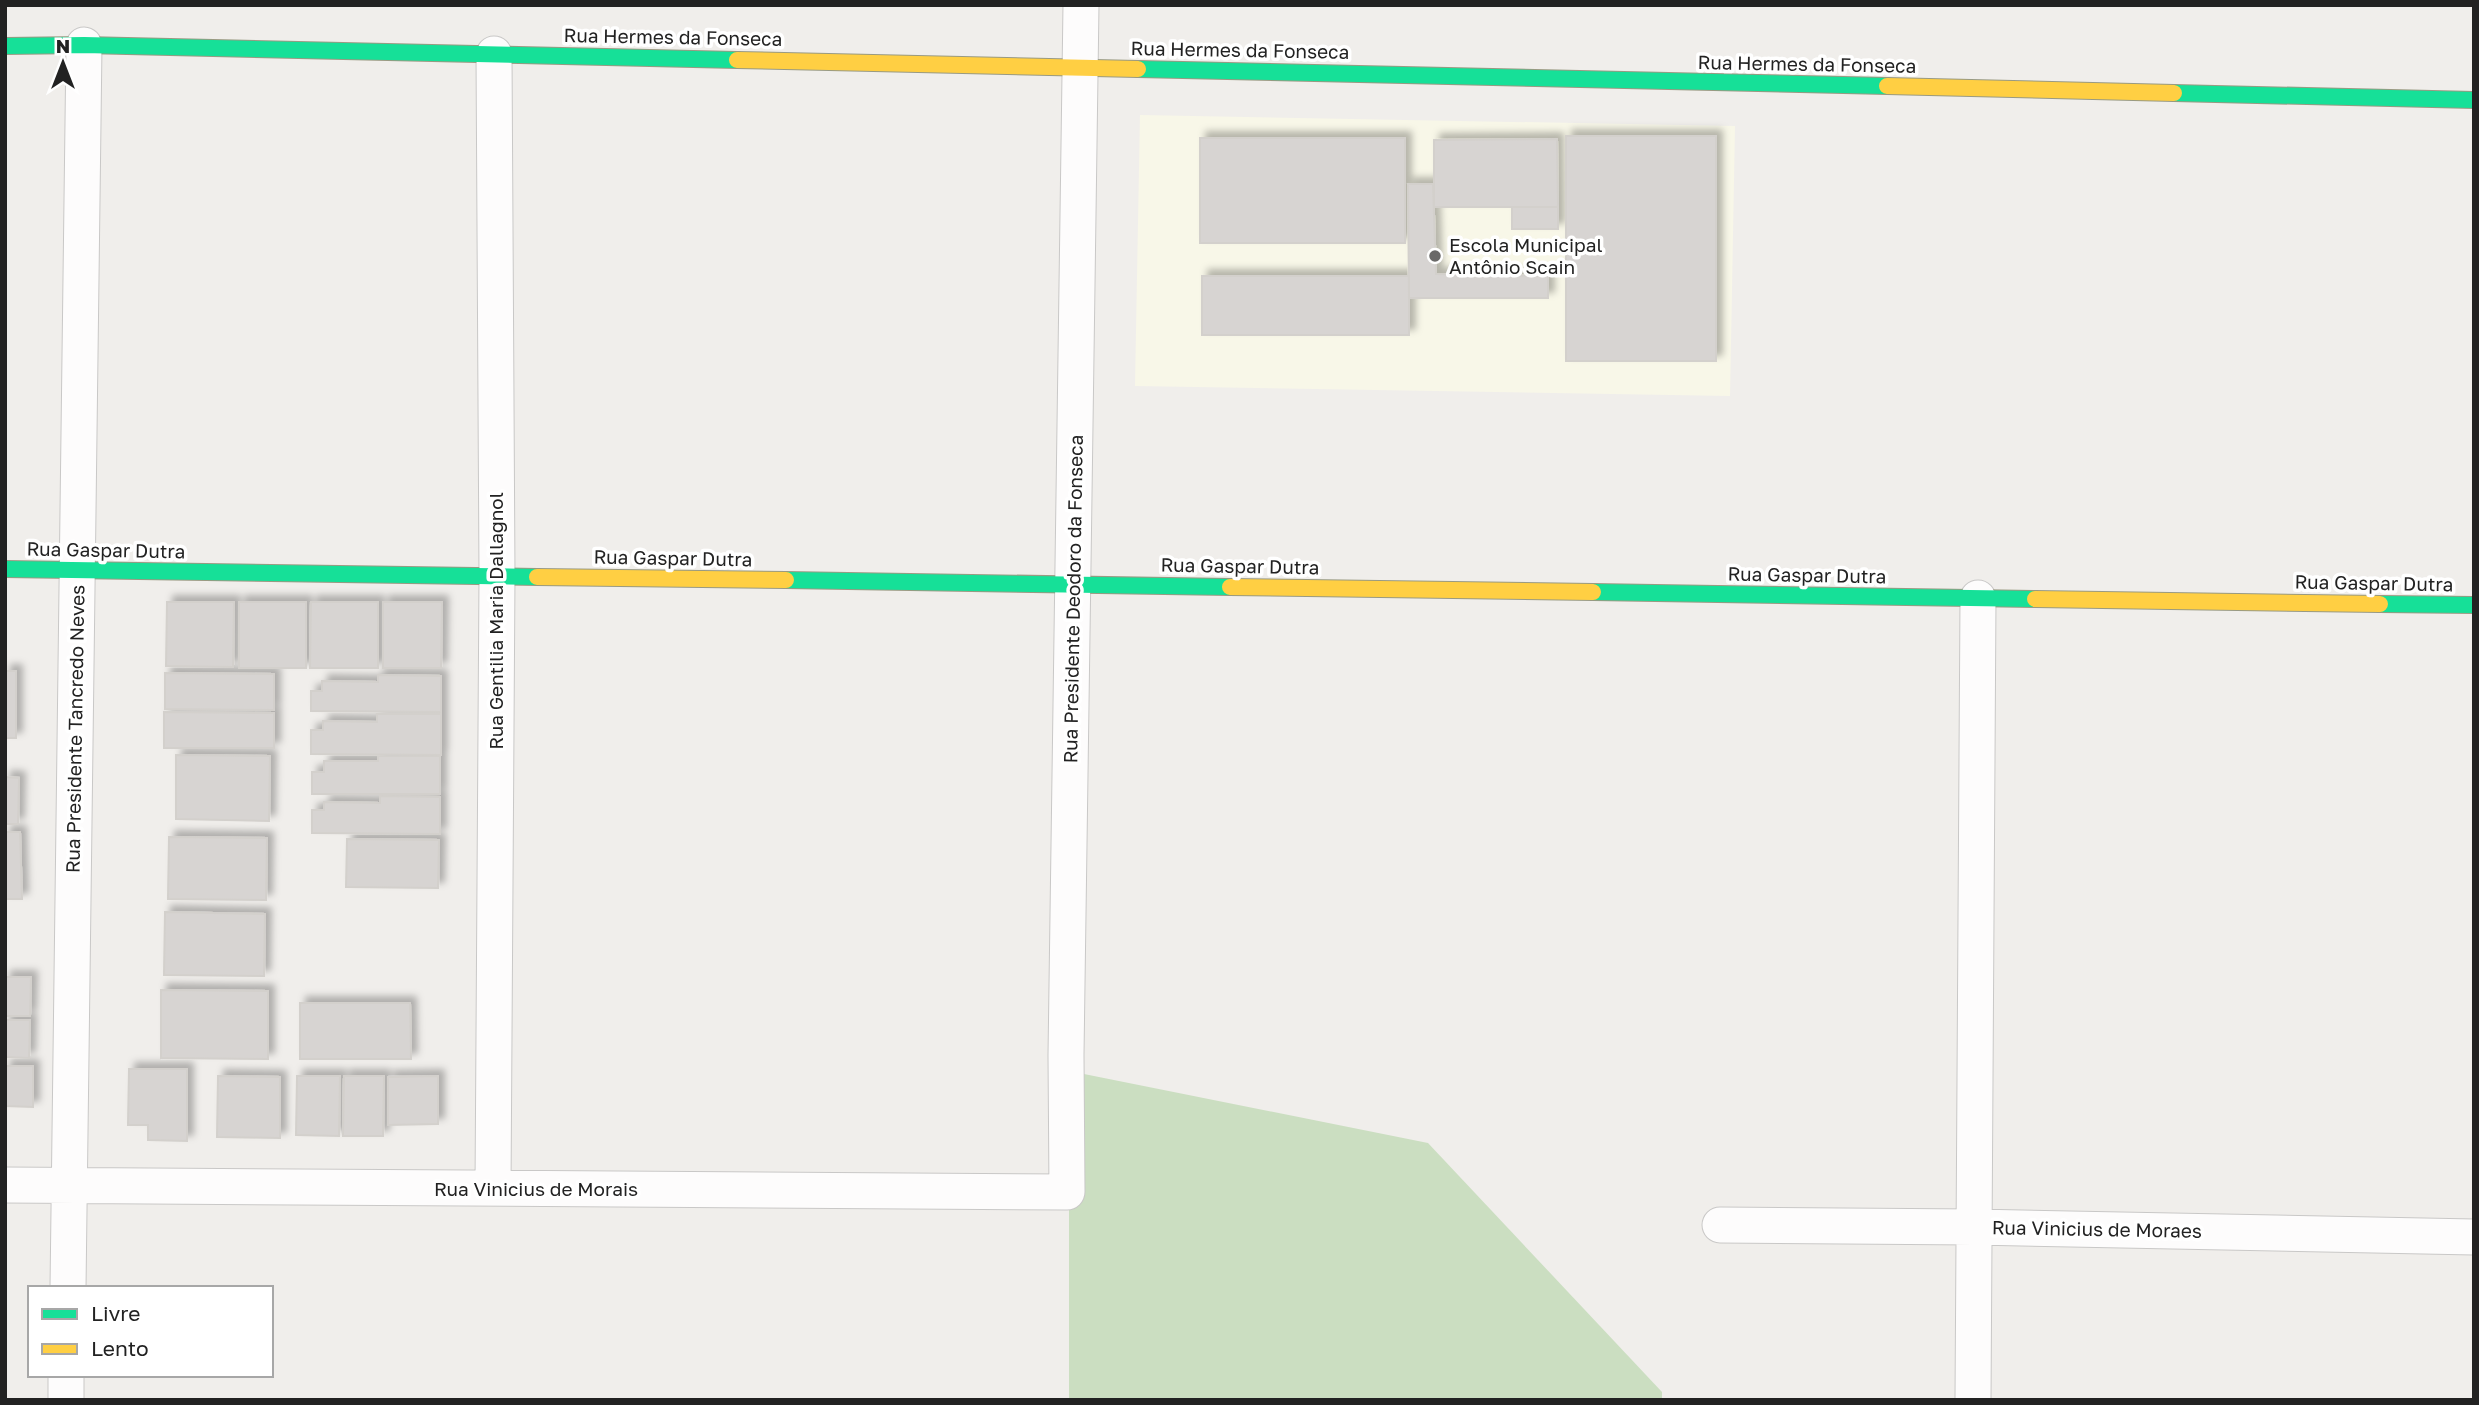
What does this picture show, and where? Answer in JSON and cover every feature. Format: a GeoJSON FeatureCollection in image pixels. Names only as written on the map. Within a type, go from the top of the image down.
{"type":"FeatureCollection","features":[{"type":"Feature","properties":{"kind":"street","name":"Rua Presidente Deodoro da Fonseca"},"geometry":{"type":"LineString","coordinates":[[1067,1192],[1066,1055],[1081,5]]}},
{"type":"Feature","properties":{"kind":"street","name":"Rua Hermes da Fonseca"},"geometry":{"type":"LineString","coordinates":[[5,46],[84,45],[2474,100]]}},
{"type":"Feature","properties":{"kind":"street","name":"Rua Presidente Tancredo Neves"},"geometry":{"type":"LineString","coordinates":[[68,1286],[84,45]]}},
{"type":"Feature","properties":{"kind":"street","name":"Rua Gentilia Maria Dallagnol"},"geometry":{"type":"LineString","coordinates":[[492,1188],[497,576],[494,54]]}},
{"type":"Feature","properties":{"kind":"street","name":"Rua Gaspar Dutra"},"geometry":{"type":"LineString","coordinates":[[5,569],[2474,606]]}},
{"type":"Feature","properties":{"kind":"street"},"geometry":{"type":"LineString","coordinates":[[1973,1400],[1978,598]]}},
{"type":"Feature","properties":{"kind":"street","name":"Rua Vinicius de Morais"},"geometry":{"type":"LineString","coordinates":[[5,1185],[1067,1192]]}},
{"type":"Feature","properties":{"kind":"street","name":"Rua Vinicius de Moraes"},"geometry":{"type":"LineString","coordinates":[[1720,1225],[2474,1237]]}},
{"type":"Feature","properties":{"kind":"street"},"geometry":{"type":"LineString","coordinates":[[66,1377],[66,1400]]}},
{"type":"Feature","properties":{"kind":"shaded area","name":"Escola Municipal Antônio Scain"},"geometry":{"type":"Polygon","coordinates":[[[1140,115],[1735,126],[1730,396],[1135,386],[1140,115]]]}},
{"type":"Feature","properties":{"kind":"green space"},"geometry":{"type":"Polygon","coordinates":[[[1069,1071],[1428,1143],[1662,1392],[1662,1400],[1069,1400],[1069,1071]]]}},
{"type":"Feature","properties":{"kind":"building"},"geometry":{"type":"Polygon","coordinates":[[[1566,136],[1716,136],[1716,361],[1566,361],[1566,136]]]}},
{"type":"Feature","properties":{"kind":"building"},"geometry":{"type":"Polygon","coordinates":[[[1200,138],[1405,138],[1405,243],[1200,243],[1200,138]]]}},
{"type":"Feature","properties":{"kind":"building"},"geometry":{"type":"Polygon","coordinates":[[[1557,139],[1558,207],[1434,207],[1434,140],[1557,139]]]}},
{"type":"Feature","properties":{"kind":"building"},"geometry":{"type":"Polygon","coordinates":[[[1408,184],[1433,184],[1436,274],[1548,276],[1548,298],[1409,298],[1408,184]]]}},
{"type":"Feature","properties":{"kind":"building"},"geometry":{"type":"Polygon","coordinates":[[[1512,207],[1558,207],[1558,229],[1512,229],[1512,207]]]}},
{"type":"Feature","properties":{"kind":"building"},"geometry":{"type":"Polygon","coordinates":[[[1202,276],[1409,276],[1409,335],[1202,335],[1202,276]]]}},
{"type":"Feature","properties":{"kind":"building"},"geometry":{"type":"Polygon","coordinates":[[[167,602],[234,602],[233,667],[166,666],[167,602]]]}},
{"type":"Feature","properties":{"kind":"building"},"geometry":{"type":"Polygon","coordinates":[[[239,602],[306,602],[306,668],[239,668],[239,602]]]}},
{"type":"Feature","properties":{"kind":"building"},"geometry":{"type":"Polygon","coordinates":[[[311,602],[378,602],[378,668],[310,668],[311,602]]]}},
{"type":"Feature","properties":{"kind":"building"},"geometry":{"type":"Polygon","coordinates":[[[383,602],[442,602],[441,668],[383,668],[383,602]]]}},
{"type":"Feature","properties":{"kind":"building"},"geometry":{"type":"Polygon","coordinates":[[[5,671],[16,671],[16,738],[5,738],[5,671]]]}},
{"type":"Feature","properties":{"kind":"building"},"geometry":{"type":"Polygon","coordinates":[[[165,673],[274,674],[274,710],[165,709],[165,673]]]}},
{"type":"Feature","properties":{"kind":"building"},"geometry":{"type":"Polygon","coordinates":[[[378,675],[441,676],[441,712],[311,711],[311,691],[322,691],[322,681],[378,682],[378,675]]]}},
{"type":"Feature","properties":{"kind":"building"},"geometry":{"type":"Polygon","coordinates":[[[164,712],[274,713],[274,748],[164,748],[164,712]]]}},
{"type":"Feature","properties":{"kind":"building"},"geometry":{"type":"Polygon","coordinates":[[[377,714],[441,714],[441,755],[311,754],[311,730],[323,730],[323,721],[377,722],[377,714]]]}},
{"type":"Feature","properties":{"kind":"building"},"geometry":{"type":"Polygon","coordinates":[[[176,755],[270,756],[269,821],[176,819],[176,755]]]}},
{"type":"Feature","properties":{"kind":"building"},"geometry":{"type":"Polygon","coordinates":[[[378,756],[440,756],[440,794],[312,794],[312,772],[324,772],[324,761],[378,761],[378,756]]]}},
{"type":"Feature","properties":{"kind":"building"},"geometry":{"type":"Polygon","coordinates":[[[5,777],[19,778],[18,824],[5,824],[5,777]]]}},
{"type":"Feature","properties":{"kind":"building"},"geometry":{"type":"Polygon","coordinates":[[[380,796],[440,797],[440,834],[312,833],[312,810],[324,810],[324,802],[380,803],[380,796]]]}},
{"type":"Feature","properties":{"kind":"building"},"geometry":{"type":"Polygon","coordinates":[[[5,832],[20,832],[22,899],[5,899],[5,832]]]}},
{"type":"Feature","properties":{"kind":"building"},"geometry":{"type":"Polygon","coordinates":[[[169,837],[267,838],[266,900],[168,899],[169,837]]]}},
{"type":"Feature","properties":{"kind":"building"},"geometry":{"type":"Polygon","coordinates":[[[347,839],[439,840],[438,888],[346,887],[347,839]]]}},
{"type":"Feature","properties":{"kind":"building"},"geometry":{"type":"Polygon","coordinates":[[[165,912],[265,914],[264,976],[164,975],[165,912]]]}},
{"type":"Feature","properties":{"kind":"building"},"geometry":{"type":"Polygon","coordinates":[[[5,977],[31,977],[30,1016],[5,1016],[5,977]]]}},
{"type":"Feature","properties":{"kind":"building"},"geometry":{"type":"Polygon","coordinates":[[[161,990],[268,991],[268,1059],[161,1058],[161,990]]]}},
{"type":"Feature","properties":{"kind":"building"},"geometry":{"type":"Polygon","coordinates":[[[300,1003],[410,1003],[411,1059],[300,1059],[300,1003]]]}},
{"type":"Feature","properties":{"kind":"building"},"geometry":{"type":"Polygon","coordinates":[[[5,1020],[30,1020],[29,1058],[5,1057],[5,1020]]]}},
{"type":"Feature","properties":{"kind":"building"},"geometry":{"type":"Polygon","coordinates":[[[5,1066],[33,1066],[33,1107],[5,1106],[5,1066]]]}},
{"type":"Feature","properties":{"kind":"building"},"geometry":{"type":"Polygon","coordinates":[[[129,1069],[187,1069],[187,1141],[148,1140],[148,1125],[128,1125],[129,1069]]]}},
{"type":"Feature","properties":{"kind":"building"},"geometry":{"type":"Polygon","coordinates":[[[218,1076],[280,1077],[280,1138],[217,1137],[218,1076]]]}},
{"type":"Feature","properties":{"kind":"building"},"geometry":{"type":"Polygon","coordinates":[[[297,1076],[340,1076],[339,1136],[296,1135],[297,1076]]]}},
{"type":"Feature","properties":{"kind":"building"},"geometry":{"type":"Polygon","coordinates":[[[344,1076],[384,1076],[383,1136],[343,1136],[344,1076]]]}},
{"type":"Feature","properties":{"kind":"building"},"geometry":{"type":"Polygon","coordinates":[[[438,1076],[438,1124],[388,1125],[388,1077],[438,1076]]]}},
{"type":"Feature","properties":{"kind":"traffic: fast"},"geometry":{"type":"LineString","coordinates":[[5,46],[84,45],[737,60]]}},
{"type":"Feature","properties":{"kind":"traffic: fast"},"geometry":{"type":"LineString","coordinates":[[1138,69],[1887,86]]}},
{"type":"Feature","properties":{"kind":"traffic: fast"},"geometry":{"type":"LineString","coordinates":[[2174,93],[2474,100]]}},
{"type":"Feature","properties":{"kind":"traffic: fast"},"geometry":{"type":"LineString","coordinates":[[5,569],[537,577]]}},
{"type":"Feature","properties":{"kind":"traffic: fast"},"geometry":{"type":"LineString","coordinates":[[786,580],[1230,587]]}},
{"type":"Feature","properties":{"kind":"traffic: fast"},"geometry":{"type":"LineString","coordinates":[[1593,592],[2035,599]]}},
{"type":"Feature","properties":{"kind":"traffic: fast"},"geometry":{"type":"LineString","coordinates":[[2380,604],[2474,605]]}},
{"type":"Feature","properties":{"kind":"traffic: slow"},"geometry":{"type":"LineString","coordinates":[[737,60],[1138,69]]}},
{"type":"Feature","properties":{"kind":"traffic: slow"},"geometry":{"type":"LineString","coordinates":[[1887,86],[2174,93]]}},
{"type":"Feature","properties":{"kind":"traffic: slow"},"geometry":{"type":"LineString","coordinates":[[537,577],[786,580]]}},
{"type":"Feature","properties":{"kind":"traffic: slow"},"geometry":{"type":"LineString","coordinates":[[1230,587],[1593,592]]}},
{"type":"Feature","properties":{"kind":"traffic: slow"},"geometry":{"type":"LineString","coordinates":[[2035,599],[2380,604]]}},
{"type":"Feature","properties":{"kind":"place","name":"Escola Municipal Antônio Scain"},"geometry":{"type":"Point","coordinates":[1435,256]}}]}
